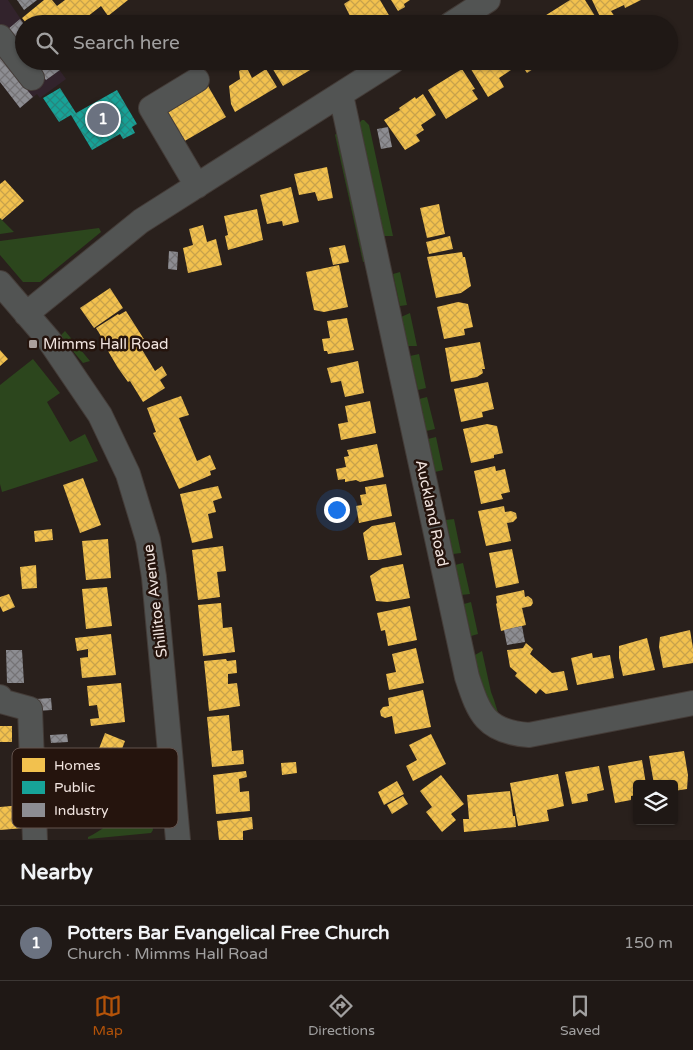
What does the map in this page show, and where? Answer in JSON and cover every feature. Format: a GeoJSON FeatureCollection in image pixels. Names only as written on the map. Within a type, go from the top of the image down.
{"type":"FeatureCollection","features":[{"type":"Feature","properties":{"kind":"street"},"geometry":{"type":"LineString","coordinates":[[465,15],[488,0]]}},
{"type":"Feature","properties":{"kind":"street"},"geometry":{"type":"LineString","coordinates":[[0,37],[15,56]]}},
{"type":"Feature","properties":{"kind":"street"},"geometry":{"type":"LineString","coordinates":[[26,70],[32,78]]}},
{"type":"Feature","properties":{"kind":"street"},"geometry":{"type":"LineString","coordinates":[[26,314],[141,221],[379,70]]}},
{"type":"Feature","properties":{"kind":"street"},"geometry":{"type":"LineString","coordinates":[[196,80],[151,108],[197,186]]}},
{"type":"Feature","properties":{"kind":"street","name":"Auckland Road"},"geometry":{"type":"LineString","coordinates":[[341,95],[467,677],[482,714],[496,728],[511,734],[529,735],[693,703]]}},
{"type":"Feature","properties":{"kind":"street","name":"Shillitoe Avenue"},"geometry":{"type":"LineString","coordinates":[[0,284],[49,340],[100,415],[128,474],[148,540],[154,577],[170,748]]}},
{"type":"Feature","properties":{"kind":"street"},"geometry":{"type":"LineString","coordinates":[[0,697],[1,701],[30,709],[31,748]]}},
{"type":"Feature","properties":{"kind":"shaded area"},"geometry":{"type":"Polygon","coordinates":[[[0,0],[8,0],[18,15],[15,15],[15,70],[60,70],[66,79],[40,98],[37,94],[20,108],[0,82],[0,0]]]}},
{"type":"Feature","properties":{"kind":"green space"},"geometry":{"type":"Polygon","coordinates":[[[362,120],[369,125],[393,236],[384,236],[382,229],[359,123],[362,120]]]}},
{"type":"Feature","properties":{"kind":"green space"},"geometry":{"type":"Polygon","coordinates":[[[341,126],[372,260],[363,262],[335,135],[341,126]]]}},
{"type":"Feature","properties":{"kind":"green space"},"geometry":{"type":"Polygon","coordinates":[[[0,218],[14,232],[0,234],[0,218]]]}},
{"type":"Feature","properties":{"kind":"green space"},"geometry":{"type":"Polygon","coordinates":[[[99,228],[101,232],[40,282],[23,282],[0,255],[0,241],[99,228]]]}},
{"type":"Feature","properties":{"kind":"green space"},"geometry":{"type":"Polygon","coordinates":[[[400,272],[407,305],[400,306],[393,274],[400,272]]]}},
{"type":"Feature","properties":{"kind":"green space"},"geometry":{"type":"Polygon","coordinates":[[[410,313],[417,346],[408,346],[401,317],[410,313]]]}},
{"type":"Feature","properties":{"kind":"green space"},"geometry":{"type":"Polygon","coordinates":[[[65,331],[90,361],[83,363],[60,336],[65,331]]]}},
{"type":"Feature","properties":{"kind":"green space"},"geometry":{"type":"Polygon","coordinates":[[[419,354],[426,388],[418,390],[410,356],[419,354]]]}},
{"type":"Feature","properties":{"kind":"green space"},"geometry":{"type":"Polygon","coordinates":[[[33,359],[60,393],[47,402],[70,442],[85,434],[98,461],[2,492],[0,484],[0,385],[33,359]]]}},
{"type":"Feature","properties":{"kind":"green space"},"geometry":{"type":"Polygon","coordinates":[[[427,397],[435,429],[426,431],[419,399],[427,397]]]}},
{"type":"Feature","properties":{"kind":"green space"},"geometry":{"type":"Polygon","coordinates":[[[436,437],[443,470],[435,472],[428,439],[436,437]]]}},
{"type":"Feature","properties":{"kind":"green space"},"geometry":{"type":"Polygon","coordinates":[[[454,519],[461,553],[453,554],[446,520],[454,519]]]}},
{"type":"Feature","properties":{"kind":"green space"},"geometry":{"type":"Polygon","coordinates":[[[463,563],[470,594],[461,595],[455,565],[463,563]]]}},
{"type":"Feature","properties":{"kind":"green space"},"geometry":{"type":"Polygon","coordinates":[[[471,602],[478,634],[471,636],[464,604],[471,602]]]}},
{"type":"Feature","properties":{"kind":"green space"},"geometry":{"type":"Polygon","coordinates":[[[482,651],[491,692],[499,716],[485,695],[480,680],[475,655],[482,651]]]}},
{"type":"Feature","properties":{"kind":"green space"},"geometry":{"type":"Polygon","coordinates":[[[103,828],[153,828],[153,830],[151,833],[88,839],[88,837],[103,828]]]}},
{"type":"Feature","properties":{"kind":"building: Homes"},"geometry":{"type":"Polygon","coordinates":[[[44,0],[52,0],[57,6],[65,0],[128,0],[109,15],[101,6],[90,15],[26,15],[44,0]]]}},
{"type":"Feature","properties":{"kind":"building: Homes"},"geometry":{"type":"Polygon","coordinates":[[[350,0],[380,0],[389,15],[350,15],[344,4],[350,0]]]}},
{"type":"Feature","properties":{"kind":"building: Homes"},"geometry":{"type":"Polygon","coordinates":[[[391,0],[410,0],[404,4],[405,7],[398,11],[391,0]]]}},
{"type":"Feature","properties":{"kind":"building: Homes"},"geometry":{"type":"Polygon","coordinates":[[[570,0],[585,0],[594,15],[546,15],[570,0]]]}},
{"type":"Feature","properties":{"kind":"building: Homes"},"geometry":{"type":"Polygon","coordinates":[[[592,0],[641,0],[625,8],[624,5],[611,11],[614,15],[599,15],[592,0]]]}},
{"type":"Feature","properties":{"kind":"building: Homes"},"geometry":{"type":"Polygon","coordinates":[[[248,70],[252,78],[267,70],[277,87],[235,112],[231,104],[229,86],[240,79],[239,71],[248,70]]]}},
{"type":"Feature","properties":{"kind":"building: Homes"},"geometry":{"type":"Polygon","coordinates":[[[273,70],[310,70],[283,86],[273,70]]]}},
{"type":"Feature","properties":{"kind":"building: Homes"},"geometry":{"type":"Polygon","coordinates":[[[463,70],[475,89],[472,90],[478,99],[446,119],[428,90],[463,70]]]}},
{"type":"Feature","properties":{"kind":"building: Homes"},"geometry":{"type":"Polygon","coordinates":[[[471,70],[511,70],[499,78],[504,87],[488,97],[471,70]]]}},
{"type":"Feature","properties":{"kind":"building: Homes"},"geometry":{"type":"Polygon","coordinates":[[[208,86],[226,117],[176,146],[158,115],[208,86]]]}},
{"type":"Feature","properties":{"kind":"building: Homes"},"geometry":{"type":"Polygon","coordinates":[[[423,94],[436,115],[421,125],[424,130],[416,135],[420,141],[405,150],[384,120],[400,110],[399,108],[415,97],[416,99],[423,94]]]}},
{"type":"Feature","properties":{"kind":"building: Homes"},"geometry":{"type":"Polygon","coordinates":[[[327,167],[333,198],[318,201],[315,192],[299,195],[294,174],[327,167]]]}},
{"type":"Feature","properties":{"kind":"building: Homes"},"geometry":{"type":"Polygon","coordinates":[[[5,180],[24,201],[2,220],[0,218],[0,184],[5,180]]]}},
{"type":"Feature","properties":{"kind":"building: Homes"},"geometry":{"type":"Polygon","coordinates":[[[291,187],[299,222],[283,226],[282,221],[267,224],[260,195],[291,187]]]}},
{"type":"Feature","properties":{"kind":"building: Homes"},"geometry":{"type":"Polygon","coordinates":[[[439,204],[445,234],[427,238],[420,208],[439,204]]]}},
{"type":"Feature","properties":{"kind":"building: Homes"},"geometry":{"type":"Polygon","coordinates":[[[257,209],[263,240],[228,250],[225,236],[228,235],[224,216],[257,209]]]}},
{"type":"Feature","properties":{"kind":"building: Homes"},"geometry":{"type":"Polygon","coordinates":[[[203,225],[207,242],[216,239],[222,265],[188,273],[183,248],[193,245],[189,229],[203,225]]]}},
{"type":"Feature","properties":{"kind":"building: Homes"},"geometry":{"type":"Polygon","coordinates":[[[450,236],[453,249],[429,254],[426,242],[450,236]]]}},
{"type":"Feature","properties":{"kind":"building: Homes"},"geometry":{"type":"Polygon","coordinates":[[[345,245],[349,262],[333,265],[329,248],[345,245]]]}},
{"type":"Feature","properties":{"kind":"building: Homes"},"geometry":{"type":"Polygon","coordinates":[[[462,252],[463,257],[465,257],[471,286],[461,293],[436,298],[427,257],[462,252]]]}},
{"type":"Feature","properties":{"kind":"building: Homes"},"geometry":{"type":"Polygon","coordinates":[[[339,265],[348,307],[324,312],[314,310],[306,272],[339,265]]]}},
{"type":"Feature","properties":{"kind":"building: Homes"},"geometry":{"type":"Polygon","coordinates":[[[110,288],[123,308],[94,328],[80,308],[110,288]]]}},
{"type":"Feature","properties":{"kind":"building: Homes"},"geometry":{"type":"Polygon","coordinates":[[[458,302],[468,304],[473,327],[464,329],[465,335],[444,339],[437,307],[458,302]]]}},
{"type":"Feature","properties":{"kind":"building: Homes"},"geometry":{"type":"Polygon","coordinates":[[[126,311],[147,344],[141,348],[155,371],[162,366],[167,375],[160,380],[165,388],[143,402],[130,381],[128,382],[118,368],[108,351],[110,350],[96,328],[126,311]]]}},
{"type":"Feature","properties":{"kind":"building: Homes"},"geometry":{"type":"Polygon","coordinates":[[[347,318],[354,350],[328,354],[327,351],[324,351],[322,339],[330,338],[327,321],[347,318]]]}},
{"type":"Feature","properties":{"kind":"building: Homes"},"geometry":{"type":"Polygon","coordinates":[[[480,342],[485,369],[482,369],[483,373],[477,377],[451,382],[445,348],[480,342]]]}},
{"type":"Feature","properties":{"kind":"building: Homes"},"geometry":{"type":"Polygon","coordinates":[[[0,350],[8,359],[0,366],[0,350]]]}},
{"type":"Feature","properties":{"kind":"building: Homes"},"geometry":{"type":"Polygon","coordinates":[[[358,361],[364,393],[345,397],[341,381],[331,383],[327,368],[358,361]]]}},
{"type":"Feature","properties":{"kind":"building: Homes"},"geometry":{"type":"Polygon","coordinates":[[[488,382],[494,409],[482,412],[483,417],[461,422],[454,389],[488,382]]]}},
{"type":"Feature","properties":{"kind":"building: Homes"},"geometry":{"type":"Polygon","coordinates":[[[181,396],[189,415],[179,418],[197,461],[210,455],[216,469],[210,471],[211,475],[179,489],[153,433],[156,432],[147,408],[181,396]]]}},
{"type":"Feature","properties":{"kind":"building: Homes"},"geometry":{"type":"Polygon","coordinates":[[[370,401],[376,433],[341,440],[338,424],[348,422],[345,406],[370,401]]]}},
{"type":"Feature","properties":{"kind":"building: Homes"},"geometry":{"type":"Polygon","coordinates":[[[487,424],[497,426],[503,453],[494,455],[494,458],[471,463],[463,429],[487,424]]]}},
{"type":"Feature","properties":{"kind":"building: Homes"},"geometry":{"type":"Polygon","coordinates":[[[377,444],[384,477],[360,482],[356,480],[345,482],[345,479],[338,480],[336,469],[346,467],[344,457],[349,456],[347,450],[377,444]]]}},
{"type":"Feature","properties":{"kind":"building: Homes"},"geometry":{"type":"Polygon","coordinates":[[[495,466],[496,471],[505,469],[510,492],[501,494],[503,499],[481,504],[474,471],[495,466]]]}},
{"type":"Feature","properties":{"kind":"building: Homes"},"geometry":{"type":"Polygon","coordinates":[[[83,478],[101,525],[80,533],[63,485],[83,478]]]}},
{"type":"Feature","properties":{"kind":"building: Homes"},"geometry":{"type":"Polygon","coordinates":[[[386,484],[392,516],[359,523],[356,506],[362,505],[360,495],[366,494],[365,487],[386,484]]]}},
{"type":"Feature","properties":{"kind":"building: Homes"},"geometry":{"type":"Polygon","coordinates":[[[218,486],[222,498],[213,501],[216,512],[208,514],[213,538],[192,543],[180,494],[218,486]]]}},
{"type":"Feature","properties":{"kind":"building: Homes"},"geometry":{"type":"Polygon","coordinates":[[[504,506],[505,512],[511,511],[516,513],[517,518],[513,522],[507,523],[511,541],[486,546],[478,511],[504,506]]]}},
{"type":"Feature","properties":{"kind":"building: Homes"},"geometry":{"type":"Polygon","coordinates":[[[395,522],[402,555],[368,560],[363,533],[372,526],[395,522]]]}},
{"type":"Feature","properties":{"kind":"building: Homes"},"geometry":{"type":"Polygon","coordinates":[[[52,529],[53,540],[35,542],[34,531],[52,529]]]}},
{"type":"Feature","properties":{"kind":"building: Homes"},"geometry":{"type":"Polygon","coordinates":[[[108,539],[111,578],[86,580],[82,541],[108,539]]]}},
{"type":"Feature","properties":{"kind":"building: Homes"},"geometry":{"type":"Polygon","coordinates":[[[223,546],[226,571],[217,572],[220,597],[198,600],[192,550],[223,546]]]}},
{"type":"Feature","properties":{"kind":"building: Homes"},"geometry":{"type":"Polygon","coordinates":[[[512,549],[519,583],[496,588],[489,553],[512,549]]]}},
{"type":"Feature","properties":{"kind":"building: Homes"},"geometry":{"type":"Polygon","coordinates":[[[403,564],[410,598],[388,602],[376,601],[370,576],[382,568],[403,564]]]}},
{"type":"Feature","properties":{"kind":"building: Homes"},"geometry":{"type":"Polygon","coordinates":[[[36,565],[37,588],[22,589],[20,567],[36,565]]]}},
{"type":"Feature","properties":{"kind":"building: Homes"},"geometry":{"type":"Polygon","coordinates":[[[107,587],[112,626],[86,629],[82,589],[107,587]]]}},
{"type":"Feature","properties":{"kind":"building: Homes"},"geometry":{"type":"Polygon","coordinates":[[[524,590],[525,597],[528,596],[532,599],[533,603],[531,606],[522,608],[526,625],[501,631],[496,596],[524,590]]]}},
{"type":"Feature","properties":{"kind":"building: Homes"},"geometry":{"type":"Polygon","coordinates":[[[9,594],[15,607],[3,612],[0,606],[0,597],[9,594]]]}},
{"type":"Feature","properties":{"kind":"building: Homes"},"geometry":{"type":"Polygon","coordinates":[[[221,603],[223,628],[232,627],[235,652],[203,656],[198,605],[221,603]]]}},
{"type":"Feature","properties":{"kind":"building: Homes"},"geometry":{"type":"Polygon","coordinates":[[[410,606],[417,640],[388,646],[385,630],[381,631],[377,613],[410,606]]]}},
{"type":"Feature","properties":{"kind":"building: Homes"},"geometry":{"type":"Polygon","coordinates":[[[690,630],[693,663],[663,668],[659,647],[660,637],[690,630]]]}},
{"type":"Feature","properties":{"kind":"building: Homes"},"geometry":{"type":"Polygon","coordinates":[[[111,634],[116,675],[82,678],[80,658],[88,657],[88,649],[77,651],[75,638],[111,634]]]}},
{"type":"Feature","properties":{"kind":"building: Homes"},"geometry":{"type":"Polygon","coordinates":[[[647,638],[655,670],[623,676],[619,658],[619,646],[647,638]]]}},
{"type":"Feature","properties":{"kind":"building: Homes"},"geometry":{"type":"Polygon","coordinates":[[[526,643],[533,649],[530,654],[552,673],[564,671],[568,690],[546,694],[540,689],[536,694],[515,676],[517,673],[510,667],[507,650],[523,648],[526,643]]]}},
{"type":"Feature","properties":{"kind":"building: Homes"},"geometry":{"type":"Polygon","coordinates":[[[416,648],[424,683],[389,690],[386,674],[396,672],[392,654],[416,648]]]}},
{"type":"Feature","properties":{"kind":"building: Homes"},"geometry":{"type":"Polygon","coordinates":[[[592,653],[593,658],[610,655],[614,678],[577,685],[571,658],[592,653]]]}},
{"type":"Feature","properties":{"kind":"building: Homes"},"geometry":{"type":"Polygon","coordinates":[[[226,659],[227,661],[236,660],[237,673],[228,674],[228,684],[237,683],[240,706],[209,711],[204,661],[226,659]]]}},
{"type":"Feature","properties":{"kind":"building: Homes"},"geometry":{"type":"Polygon","coordinates":[[[121,683],[125,722],[91,726],[90,719],[99,718],[97,705],[89,706],[87,686],[121,683]]]}},
{"type":"Feature","properties":{"kind":"building: Homes"},"geometry":{"type":"Polygon","coordinates":[[[423,690],[431,727],[395,734],[392,716],[385,718],[381,716],[380,711],[383,707],[389,706],[388,698],[423,690]]]}},
{"type":"Feature","properties":{"kind":"building: Homes"},"geometry":{"type":"Polygon","coordinates":[[[229,715],[232,751],[243,750],[244,764],[212,767],[207,717],[229,715]]]}},
{"type":"Feature","properties":{"kind":"building: Homes"},"geometry":{"type":"Polygon","coordinates":[[[0,726],[12,726],[12,742],[0,742],[0,726]]]}},
{"type":"Feature","properties":{"kind":"building: Homes"},"geometry":{"type":"Polygon","coordinates":[[[105,733],[125,741],[122,748],[99,748],[105,733]]]}},
{"type":"Feature","properties":{"kind":"building: Homes"},"geometry":{"type":"Polygon","coordinates":[[[431,734],[446,764],[413,781],[406,766],[417,760],[409,745],[431,734]]]}},
{"type":"Feature","properties":{"kind":"building: Homes"},"geometry":{"type":"Polygon","coordinates":[[[684,751],[688,775],[687,789],[678,790],[678,780],[653,780],[649,756],[684,751]]]}},
{"type":"Feature","properties":{"kind":"building: Homes"},"geometry":{"type":"Polygon","coordinates":[[[642,760],[645,780],[633,780],[633,796],[631,796],[631,800],[615,803],[608,766],[642,760]]]}},
{"type":"Feature","properties":{"kind":"building: Homes"},"geometry":{"type":"Polygon","coordinates":[[[296,762],[297,773],[282,775],[281,763],[296,762]]]}},
{"type":"Feature","properties":{"kind":"building: Homes"},"geometry":{"type":"Polygon","coordinates":[[[599,766],[604,790],[587,794],[588,801],[572,804],[565,772],[599,766]]]}},
{"type":"Feature","properties":{"kind":"building: Homes"},"geometry":{"type":"Polygon","coordinates":[[[246,771],[247,777],[239,779],[240,792],[249,791],[250,811],[216,814],[213,775],[246,771]]]}},
{"type":"Feature","properties":{"kind":"building: Homes"},"geometry":{"type":"Polygon","coordinates":[[[558,774],[564,806],[547,810],[549,821],[518,826],[510,783],[558,774]]]}},
{"type":"Feature","properties":{"kind":"building: Homes"},"geometry":{"type":"Polygon","coordinates":[[[441,775],[464,804],[451,814],[456,820],[442,832],[426,812],[432,807],[420,791],[441,775]]]}},
{"type":"Feature","properties":{"kind":"building: Homes"},"geometry":{"type":"Polygon","coordinates":[[[397,781],[404,794],[384,805],[378,792],[397,781]]]}},
{"type":"Feature","properties":{"kind":"building: Homes"},"geometry":{"type":"Polygon","coordinates":[[[510,791],[516,827],[464,832],[463,819],[469,819],[467,795],[510,791]]]}},
{"type":"Feature","properties":{"kind":"building: Homes"},"geometry":{"type":"Polygon","coordinates":[[[403,796],[408,804],[392,814],[387,805],[403,796]]]}},
{"type":"Feature","properties":{"kind":"building: Homes"},"geometry":{"type":"Polygon","coordinates":[[[12,806],[12,828],[24,828],[0,830],[0,807],[12,806]]]}},
{"type":"Feature","properties":{"kind":"building: Homes"},"geometry":{"type":"Polygon","coordinates":[[[252,817],[253,829],[243,831],[243,840],[219,840],[217,821],[252,817]]]}},
{"type":"Feature","properties":{"kind":"building: Public"},"geometry":{"type":"Polygon","coordinates":[[[60,88],[76,113],[117,90],[137,124],[132,127],[135,133],[123,139],[120,134],[92,150],[71,115],[59,122],[43,98],[60,88]]]}},
{"type":"Feature","properties":{"kind":"building: Industry"},"geometry":{"type":"Polygon","coordinates":[[[17,0],[37,0],[24,10],[17,0]]]}},
{"type":"Feature","properties":{"kind":"building: Industry"},"geometry":{"type":"Polygon","coordinates":[[[15,23],[15,40],[7,30],[15,23]]]}},
{"type":"Feature","properties":{"kind":"building: Industry"},"geometry":{"type":"Polygon","coordinates":[[[0,57],[33,97],[20,108],[0,82],[0,57]]]}},
{"type":"Feature","properties":{"kind":"building: Industry"},"geometry":{"type":"Polygon","coordinates":[[[38,70],[60,70],[46,80],[38,70]]]}},
{"type":"Feature","properties":{"kind":"building: Industry"},"geometry":{"type":"Polygon","coordinates":[[[388,127],[392,147],[381,149],[377,129],[388,127]]]}},
{"type":"Feature","properties":{"kind":"building: Industry"},"geometry":{"type":"Polygon","coordinates":[[[169,251],[178,252],[177,270],[168,269],[169,251]]]}},
{"type":"Feature","properties":{"kind":"building: Industry"},"geometry":{"type":"Polygon","coordinates":[[[522,626],[525,642],[507,645],[504,630],[522,626]]]}},
{"type":"Feature","properties":{"kind":"building: Industry"},"geometry":{"type":"Polygon","coordinates":[[[6,650],[22,650],[24,683],[7,683],[6,650]]]}},
{"type":"Feature","properties":{"kind":"building: Industry"},"geometry":{"type":"Polygon","coordinates":[[[51,698],[52,710],[36,711],[36,699],[51,698]]]}},
{"type":"Feature","properties":{"kind":"building: Industry"},"geometry":{"type":"Polygon","coordinates":[[[67,734],[68,742],[51,743],[50,735],[67,734]]]}},
{"type":"Feature","properties":{"kind":"place","name":"Potters Bar Evangelical Free Church"},"geometry":{"type":"Point","coordinates":[103,119]}},
{"type":"Feature","properties":{"kind":"place","name":"Mimms Hall Road"},"geometry":{"type":"Point","coordinates":[33,344]}}]}
